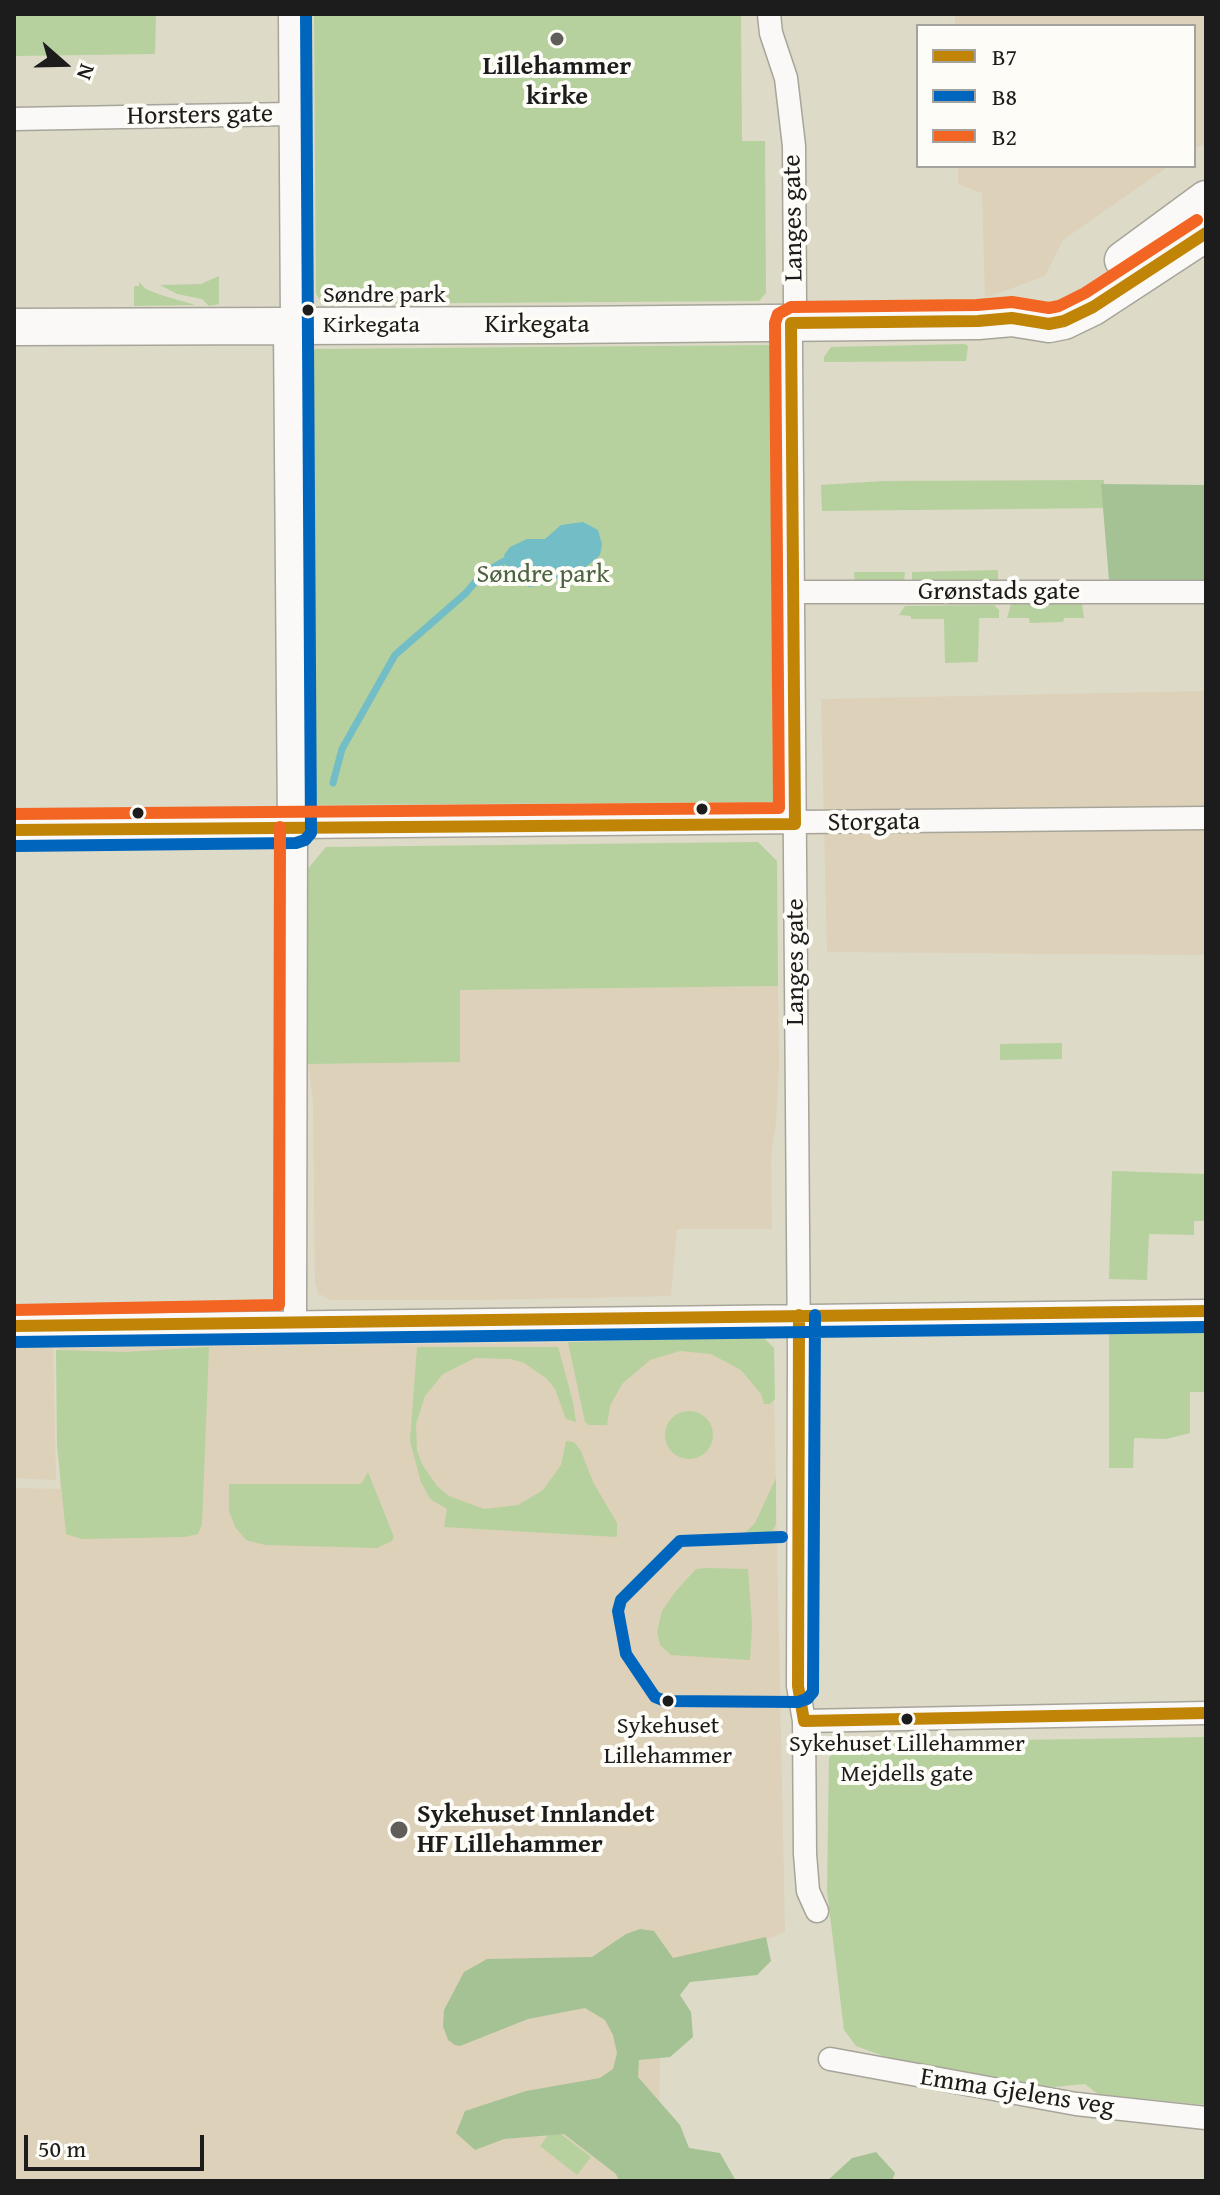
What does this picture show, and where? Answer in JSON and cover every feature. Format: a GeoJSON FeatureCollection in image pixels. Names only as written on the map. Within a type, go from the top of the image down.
{"type":"FeatureCollection","features":[{"type":"Feature","properties":{"kind":"main road","name":"Kirkegata"},"geometry":{"type":"LineString","coordinates":[[14,327],[791,323],[1012,318],[1049,324],[1064,321],[1093,307],[1204,211]]}},
{"type":"Feature","properties":{"kind":"main road"},"geometry":{"type":"LineString","coordinates":[[292,327],[296,827]]}},
{"type":"Feature","properties":{"kind":"main road","name":"Storgata"},"geometry":{"type":"LineString","coordinates":[[14,830],[296,827]]}},
{"type":"Feature","properties":{"kind":"street"},"geometry":{"type":"LineString","coordinates":[[290,14],[292,327]]}},
{"type":"Feature","properties":{"kind":"street","name":"Langes gate"},"geometry":{"type":"LineString","coordinates":[[769,14],[771,33],[786,78],[794,146],[795,305],[791,323],[799,1315],[798,1686],[804,1721],[808,1891],[817,1911]]}},
{"type":"Feature","properties":{"kind":"street","name":"Horsters gate"},"geometry":{"type":"LineString","coordinates":[[14,119],[290,114]]}},
{"type":"Feature","properties":{"kind":"street","name":"Grønstads gate"},"geometry":{"type":"LineString","coordinates":[[792,592],[1206,592]]}},
{"type":"Feature","properties":{"kind":"street","name":"Storgata"},"geometry":{"type":"LineString","coordinates":[[296,827],[1206,818]]}},
{"type":"Feature","properties":{"kind":"street"},"geometry":{"type":"LineString","coordinates":[[295,1321],[296,827]]}},
{"type":"Feature","properties":{"kind":"street"},"geometry":{"type":"LineString","coordinates":[[14,1326],[1206,1311]]}},
{"type":"Feature","properties":{"kind":"street"},"geometry":{"type":"LineString","coordinates":[[804,1721],[1206,1713]]}},
{"type":"Feature","properties":{"kind":"street","name":"Emma Gjelens veg"},"geometry":{"type":"LineString","coordinates":[[830,2059],[1076,2104],[1206,2118]]}},
{"type":"Feature","properties":{"kind":"shaded area"},"geometry":{"type":"Polygon","coordinates":[[[955,14],[1206,14],[1206,143],[1196,148],[1196,24],[955,24],[955,14]]]}},
{"type":"Feature","properties":{"kind":"shaded area"},"geometry":{"type":"Polygon","coordinates":[[[958,168],[1166,168],[1063,240],[1045,276],[985,298],[982,193],[958,184],[958,168]]]}},
{"type":"Feature","properties":{"kind":"shaded area"},"geometry":{"type":"Polygon","coordinates":[[[1206,691],[1206,955],[827,952],[821,699],[1206,691]]]}},
{"type":"Feature","properties":{"kind":"shaded area"},"geometry":{"type":"Polygon","coordinates":[[[778,986],[779,1065],[771,1156],[772,1229],[677,1229],[671,1296],[330,1300],[318,1293],[315,1281],[313,1101],[308,1064],[460,1062],[460,990],[778,986]]]}},
{"type":"Feature","properties":{"kind":"shaded area","name":"Sykehuset Innlandet HF Lillehammer"},"geometry":{"type":"Polygon","coordinates":[[[760,1338],[773,1348],[785,1932],[662,1984],[657,2181],[14,2181],[14,1488],[60,1489],[58,1348],[760,1338]]]}},
{"type":"Feature","properties":{"kind":"shaded area"},"geometry":{"type":"Polygon","coordinates":[[[14,1347],[53,1347],[56,1480],[14,1478],[14,1347]]]}},
{"type":"Feature","properties":{"kind":"green space"},"geometry":{"type":"Polygon","coordinates":[[[14,14],[156,14],[155,54],[14,56],[14,14]]]}},
{"type":"Feature","properties":{"kind":"green space"},"geometry":{"type":"Polygon","coordinates":[[[314,14],[741,14],[742,141],[765,141],[766,293],[759,301],[323,304],[316,294],[314,14]]]}},
{"type":"Feature","properties":{"kind":"green space"},"geometry":{"type":"Polygon","coordinates":[[[219,276],[219,304],[209,306],[202,299],[177,294],[160,285],[201,284],[219,276]]]}},
{"type":"Feature","properties":{"kind":"green space"},"geometry":{"type":"Polygon","coordinates":[[[139,282],[146,289],[195,305],[134,306],[134,286],[139,286],[139,282]]]}},
{"type":"Feature","properties":{"kind":"green space","name":"Søndre park"},"geometry":{"type":"Polygon","coordinates":[[[770,345],[773,802],[316,805],[313,349],[770,345]]]}},
{"type":"Feature","properties":{"kind":"green space"},"geometry":{"type":"Polygon","coordinates":[[[968,346],[966,361],[824,362],[831,347],[968,346]]]}},
{"type":"Feature","properties":{"kind":"green space"},"geometry":{"type":"Polygon","coordinates":[[[1104,480],[1104,508],[822,511],[821,485],[883,481],[1104,480]]]}},
{"type":"Feature","properties":{"kind":"green space"},"geometry":{"type":"Polygon","coordinates":[[[1101,484],[1206,485],[1206,580],[1109,580],[1101,484]]]}},
{"type":"Feature","properties":{"kind":"green space"},"geometry":{"type":"Polygon","coordinates":[[[998,570],[998,580],[912,581],[912,572],[998,570]]]}},
{"type":"Feature","properties":{"kind":"green space"},"geometry":{"type":"Polygon","coordinates":[[[854,572],[905,572],[904,581],[855,582],[854,572]]]}},
{"type":"Feature","properties":{"kind":"green space"},"geometry":{"type":"Polygon","coordinates":[[[1011,604],[1082,604],[1084,618],[1030,623],[1029,618],[1007,618],[1011,604]]]}},
{"type":"Feature","properties":{"kind":"green space"},"geometry":{"type":"Polygon","coordinates":[[[994,605],[999,610],[999,618],[979,618],[978,662],[945,663],[944,619],[911,619],[911,616],[899,615],[905,606],[994,605]]]}},
{"type":"Feature","properties":{"kind":"green space"},"geometry":{"type":"Polygon","coordinates":[[[758,842],[777,861],[778,986],[460,990],[460,1062],[308,1064],[306,871],[326,847],[758,842]]]}},
{"type":"Feature","properties":{"kind":"green space"},"geometry":{"type":"Polygon","coordinates":[[[1062,1043],[1062,1059],[1000,1060],[1000,1044],[1062,1043]]]}},
{"type":"Feature","properties":{"kind":"green space"},"geometry":{"type":"Polygon","coordinates":[[[1112,1171],[1206,1174],[1206,1221],[1194,1221],[1194,1235],[1149,1234],[1147,1280],[1109,1279],[1112,1171]]]}},
{"type":"Feature","properties":{"kind":"green space"},"geometry":{"type":"Polygon","coordinates":[[[1206,1332],[1206,1392],[1190,1392],[1190,1433],[1166,1439],[1134,1438],[1133,1468],[1109,1468],[1109,1333],[1206,1332]]]}},
{"type":"Feature","properties":{"kind":"green space"},"geometry":{"type":"Polygon","coordinates":[[[763,1337],[774,1348],[775,1399],[770,1404],[764,1404],[761,1394],[741,1370],[711,1354],[680,1351],[650,1360],[622,1384],[610,1406],[607,1425],[589,1425],[585,1422],[568,1342],[763,1337]]]}},
{"type":"Feature","properties":{"kind":"green space"},"geometry":{"type":"Polygon","coordinates":[[[209,1347],[202,1524],[198,1534],[82,1539],[66,1534],[57,1445],[56,1350],[125,1352],[209,1347]]]}},
{"type":"Feature","properties":{"kind":"green space"},"geometry":{"type":"Polygon","coordinates":[[[417,1347],[558,1347],[576,1422],[566,1419],[555,1389],[546,1378],[524,1363],[511,1359],[475,1358],[443,1374],[425,1396],[416,1424],[417,1451],[437,1486],[449,1496],[484,1509],[518,1505],[543,1490],[561,1465],[566,1441],[574,1442],[617,1523],[617,1537],[444,1527],[447,1509],[430,1499],[421,1482],[410,1441],[417,1347]]]}},
{"type":"Feature","properties":{"kind":"green space"},"geometry":{"type":"Polygon","coordinates":[[[689,1411],[706,1418],[713,1435],[706,1452],[689,1459],[672,1452],[665,1435],[672,1418],[689,1411]]]}},
{"type":"Feature","properties":{"kind":"green space"},"geometry":{"type":"Polygon","coordinates":[[[368,1472],[394,1537],[377,1548],[265,1545],[246,1540],[235,1527],[229,1511],[229,1484],[361,1484],[368,1472]]]}},
{"type":"Feature","properties":{"kind":"green space"},"geometry":{"type":"Polygon","coordinates":[[[776,1478],[776,1524],[772,1532],[763,1537],[742,1536],[755,1523],[776,1478]]]}},
{"type":"Feature","properties":{"kind":"green space"},"geometry":{"type":"Polygon","coordinates":[[[696,1569],[748,1569],[752,1625],[750,1660],[671,1655],[660,1645],[657,1632],[662,1611],[696,1569]]]}},
{"type":"Feature","properties":{"kind":"green space"},"geometry":{"type":"Polygon","coordinates":[[[1206,1737],[1206,2105],[1098,2094],[1085,2084],[1053,2087],[911,2066],[856,2046],[844,2030],[827,1891],[829,1758],[835,1748],[896,1742],[1206,1737]]]}},
{"type":"Feature","properties":{"kind":"green space"},"geometry":{"type":"Polygon","coordinates":[[[640,1929],[654,1931],[673,1958],[766,1937],[771,1961],[757,1975],[690,1982],[680,1995],[691,2012],[693,2037],[670,2057],[639,2060],[638,2077],[680,2125],[689,2148],[720,2153],[736,2181],[619,2181],[616,2174],[564,2134],[504,2139],[475,2150],[456,2133],[465,2111],[526,2091],[600,2078],[613,2069],[617,2053],[605,2020],[585,2008],[528,2019],[460,2046],[455,2045],[448,2040],[443,2026],[444,2010],[464,1972],[487,1959],[592,1957],[626,1934],[640,1929]]]}},
{"type":"Feature","properties":{"kind":"green space"},"geometry":{"type":"Polygon","coordinates":[[[553,2128],[591,2157],[577,2175],[540,2146],[553,2128]]]}},
{"type":"Feature","properties":{"kind":"green space"},"geometry":{"type":"Polygon","coordinates":[[[876,2152],[895,2173],[892,2181],[827,2181],[852,2158],[876,2152]]]}},
{"type":"Feature","properties":{"kind":"water"},"geometry":{"type":"Polygon","coordinates":[[[583,522],[598,530],[602,544],[600,555],[586,567],[550,584],[529,587],[512,578],[504,555],[510,547],[527,539],[545,539],[561,525],[583,522]]]}},
{"type":"Feature","properties":{"kind":"waterway"},"geometry":{"type":"LineString","coordinates":[[333,783],[342,749],[395,655],[466,593],[481,575],[504,561]]}},
{"type":"Feature","properties":{"kind":"transit line","name":"B8"},"geometry":{"type":"LineString","coordinates":[[14,846],[296,843],[305,840],[311,833],[306,14]]}},
{"type":"Feature","properties":{"kind":"transit line","name":"B2"},"geometry":{"type":"LineString","coordinates":[[14,814],[779,808],[775,323],[778,314],[791,307],[1012,302],[1049,308],[1059,306],[1085,293],[1197,220]]}},
{"type":"Feature","properties":{"kind":"transit line","name":"B7"},"geometry":{"type":"LineString","coordinates":[[14,830],[795,824],[791,323],[1012,318],[1049,324],[1064,321],[1093,307],[1206,233]]}},
{"type":"Feature","properties":{"kind":"transit line","name":"B2"},"geometry":{"type":"LineString","coordinates":[[14,1310],[279,1305],[280,827]]}},
{"type":"Feature","properties":{"kind":"transit line","name":"B7"},"geometry":{"type":"LineString","coordinates":[[14,1326],[1206,1311]]}},
{"type":"Feature","properties":{"kind":"transit line","name":"B7"},"geometry":{"type":"LineString","coordinates":[[799,1315],[798,1686],[804,1721],[1206,1713]]}},
{"type":"Feature","properties":{"kind":"transit line","name":"B8"},"geometry":{"type":"LineString","coordinates":[[782,1537],[680,1541],[621,1600],[618,1611],[626,1654],[655,1697],[665,1701],[798,1702],[807,1699],[813,1692],[815,1315]]}},
{"type":"Feature","properties":{"kind":"transit line","name":"B8"},"geometry":{"type":"LineString","coordinates":[[14,1342],[1206,1327]]}},
{"type":"Feature","properties":{"kind":"place","name":"Lillehammer kirke"},"geometry":{"type":"Point","coordinates":[557,39]}},
{"type":"Feature","properties":{"kind":"place","name":"Søndre park Kirkegata"},"geometry":{"type":"Point","coordinates":[308,310]}},
{"type":"Feature","properties":{"kind":"place","name":"Sykehuset Lillehammer"},"geometry":{"type":"Point","coordinates":[668,1701]}},
{"type":"Feature","properties":{"kind":"place","name":"Sykehuset Lillehammer Mejdells gate"},"geometry":{"type":"Point","coordinates":[907,1719]}},
{"type":"Feature","properties":{"kind":"place","name":"Sykehuset Innlandet HF Lillehammer"},"geometry":{"type":"Point","coordinates":[399,1830]}}]}
